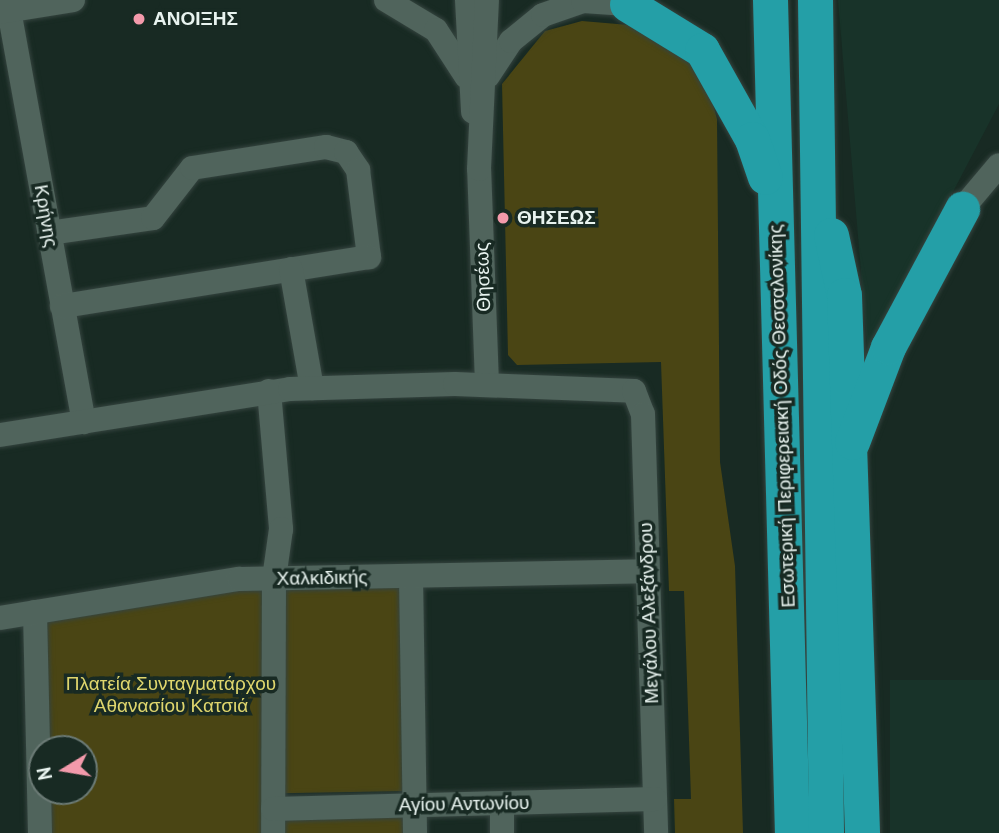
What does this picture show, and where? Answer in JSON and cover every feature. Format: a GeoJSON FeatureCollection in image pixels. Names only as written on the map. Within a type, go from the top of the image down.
{"type":"FeatureCollection","features":[{"type":"Feature","properties":{"kind":"highway","name":"Εσωτερική Περιφερειακή Οδός Θεσσαλονίκης"},"geometry":{"type":"LineString","coordinates":[[771,0],[792,713],[792,833]]}},
{"type":"Feature","properties":{"kind":"highway","name":"Εσωτερική Περιφερειακή Οδός Θεσσαλονίκης"},"geometry":{"type":"LineString","coordinates":[[815,0],[826,833]]}},
{"type":"Feature","properties":{"kind":"highway"},"geometry":{"type":"LineString","coordinates":[[623,2],[676,28],[710,61],[752,139],[775,204]]}},
{"type":"Feature","properties":{"kind":"highway"},"geometry":{"type":"LineString","coordinates":[[817,185],[842,276],[862,833]]}},
{"type":"Feature","properties":{"kind":"highway"},"geometry":{"type":"LineString","coordinates":[[847,455],[888,347],[962,209]]}},
{"type":"Feature","properties":{"kind":"highway"},"geometry":{"type":"LineString","coordinates":[[768,833],[792,713]]}},
{"type":"Feature","properties":{"kind":"street"},"geometry":{"type":"LineString","coordinates":[[4,11],[73,0]]}},
{"type":"Feature","properties":{"kind":"street"},"geometry":{"type":"LineString","coordinates":[[386,0],[417,15],[446,40],[479,82],[512,41],[543,15],[583,1],[623,2]]}},
{"type":"Feature","properties":{"kind":"street","name":"Θησέως"},"geometry":{"type":"LineString","coordinates":[[467,0],[479,82]]}},
{"type":"Feature","properties":{"kind":"street","name":"Θησέως"},"geometry":{"type":"LineString","coordinates":[[487,0],[479,82],[479,169],[487,384]]}},
{"type":"Feature","properties":{"kind":"street","name":"Κρήνης"},"geometry":{"type":"LineString","coordinates":[[4,11],[84,422]]}},
{"type":"Feature","properties":{"kind":"street"},"geometry":{"type":"LineString","coordinates":[[49,233],[153,218],[192,168],[341,150],[358,170],[369,257],[62,306]]}},
{"type":"Feature","properties":{"kind":"street"},"geometry":{"type":"LineString","coordinates":[[962,209],[999,165]]}},
{"type":"Feature","properties":{"kind":"street"},"geometry":{"type":"LineString","coordinates":[[291,269],[312,388]]}},
{"type":"Feature","properties":{"kind":"street"},"geometry":{"type":"LineString","coordinates":[[0,435],[269,391],[487,384]]}},
{"type":"Feature","properties":{"kind":"street","name":"Μεγάλου Αλεξάνδρου"},"geometry":{"type":"LineString","coordinates":[[487,384],[612,386],[637,394],[643,414],[656,833]]}},
{"type":"Feature","properties":{"kind":"street"},"geometry":{"type":"LineString","coordinates":[[269,391],[281,530],[274,579],[273,821]]}},
{"type":"Feature","properties":{"kind":"street","name":"Χαλκιδικής"},"geometry":{"type":"LineString","coordinates":[[0,618],[274,579],[648,571]]}},
{"type":"Feature","properties":{"kind":"street"},"geometry":{"type":"LineString","coordinates":[[411,577],[415,833]]}},
{"type":"Feature","properties":{"kind":"street"},"geometry":{"type":"LineString","coordinates":[[35,612],[40,833]]}},
{"type":"Feature","properties":{"kind":"street","name":"Αγίου Αντωνίου"},"geometry":{"type":"LineString","coordinates":[[273,821],[415,806],[655,799]]}},
{"type":"Feature","properties":{"kind":"street"},"geometry":{"type":"LineString","coordinates":[[502,804],[502,833]]}},
{"type":"Feature","properties":{"kind":"shaded area"},"geometry":{"type":"Polygon","coordinates":[[[838,0],[999,0],[999,104],[868,354],[838,0]]]}},
{"type":"Feature","properties":{"kind":"shaded area"},"geometry":{"type":"Polygon","coordinates":[[[890,680],[999,680],[999,833],[890,833],[890,680]]]}},
{"type":"Feature","properties":{"kind":"green space"},"geometry":{"type":"Polygon","coordinates":[[[582,21],[629,25],[684,54],[709,89],[717,119],[720,462],[735,566],[743,833],[675,833],[674,799],[691,799],[684,591],[669,591],[661,362],[517,365],[508,355],[502,84],[545,31],[582,21]]]}},
{"type":"Feature","properties":{"kind":"green space","name":"Πλατεία Συνταγματάρχου Αθανασίου Κατσιά"},"geometry":{"type":"Polygon","coordinates":[[[274,579],[273,833],[40,833],[39,805],[98,805],[98,735],[38,735],[35,612],[274,579]]]}},
{"type":"Feature","properties":{"kind":"green space"},"geometry":{"type":"Polygon","coordinates":[[[403,586],[407,791],[282,793],[278,588],[403,586]]]}},
{"type":"Feature","properties":{"kind":"green space"},"geometry":{"type":"Polygon","coordinates":[[[409,813],[409,833],[283,833],[283,816],[409,813]]]}},
{"type":"Feature","properties":{"kind":"place","name":"ΑΝΟΙΞΗΣ"},"geometry":{"type":"Point","coordinates":[139,19]}},
{"type":"Feature","properties":{"kind":"place","name":"ΘΗΣΕΩΣ"},"geometry":{"type":"Point","coordinates":[503,218]}}]}
